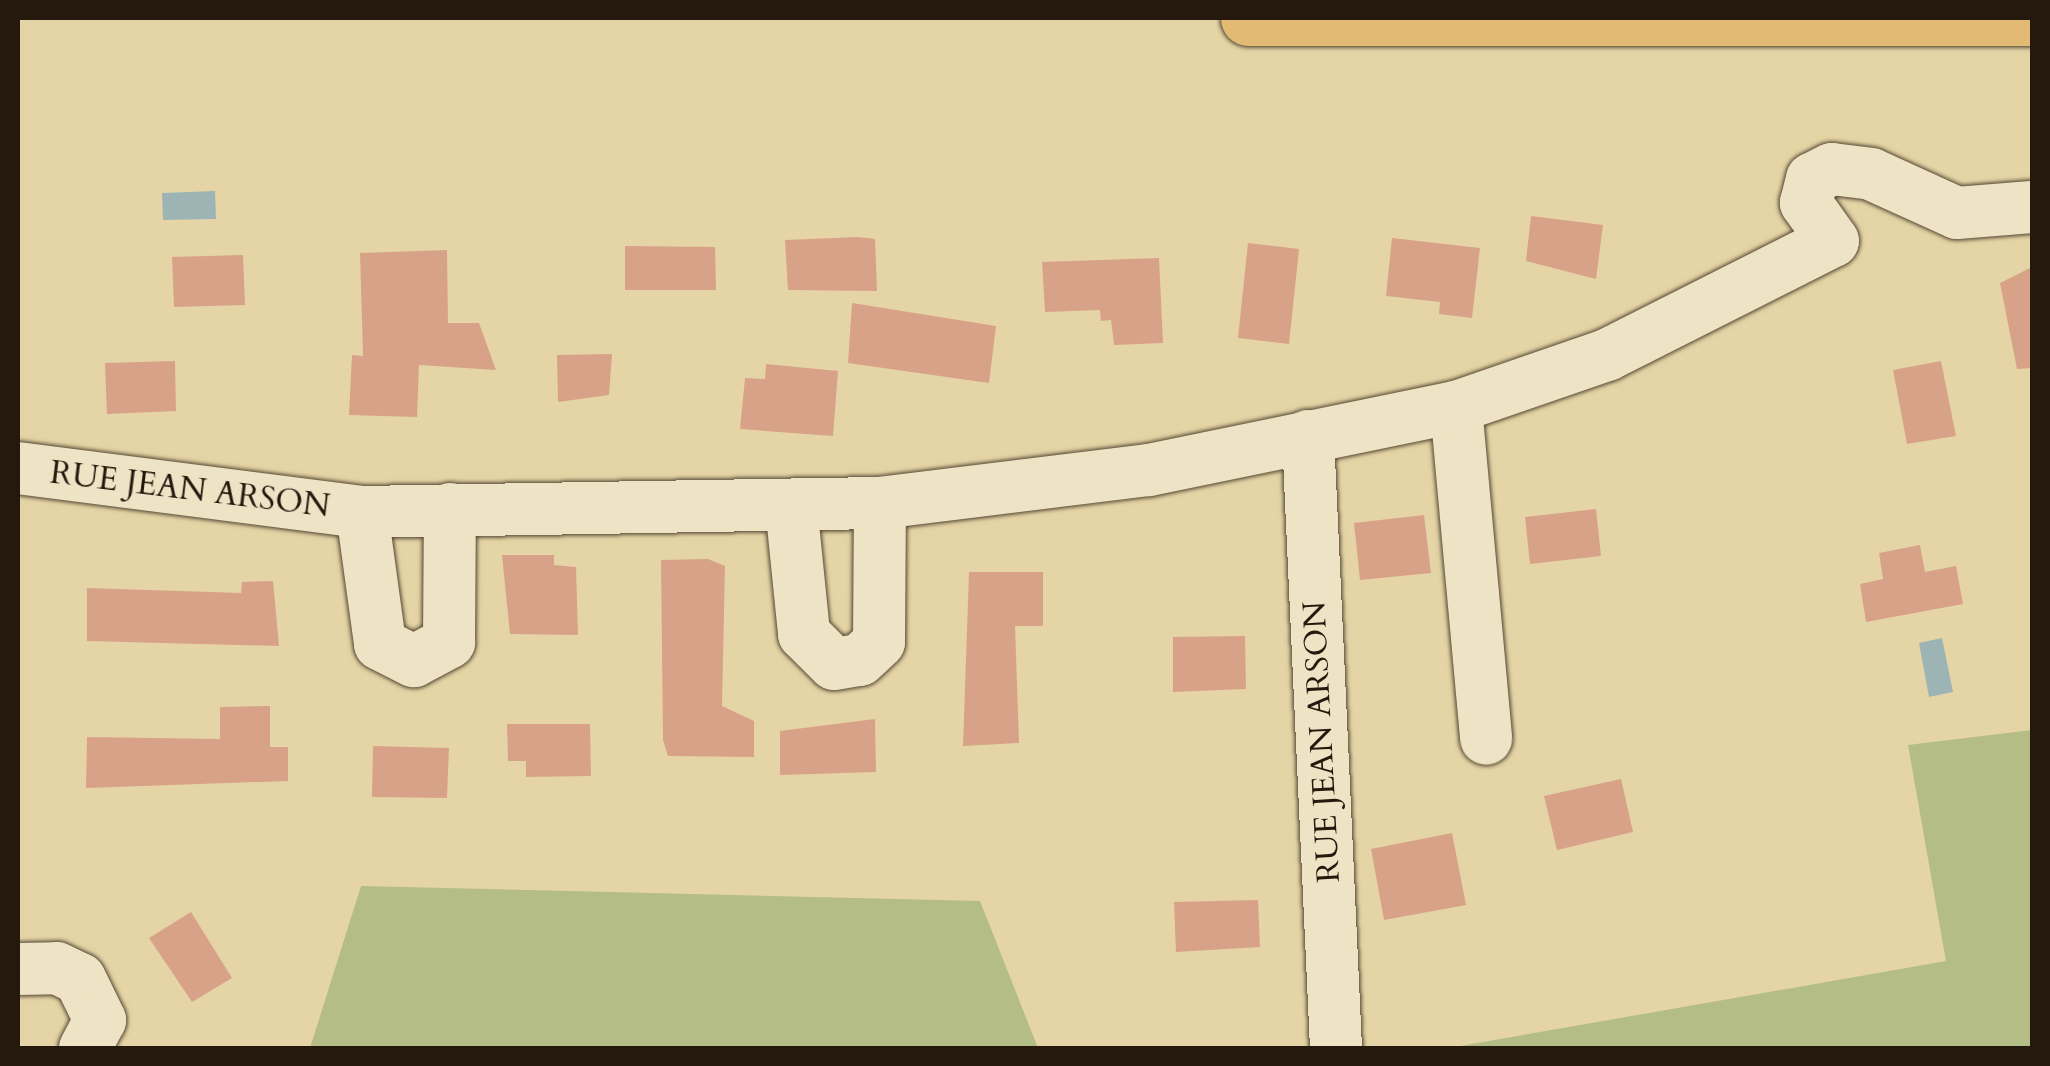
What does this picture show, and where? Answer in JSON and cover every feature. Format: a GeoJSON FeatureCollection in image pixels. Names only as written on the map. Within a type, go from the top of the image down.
{"type":"FeatureCollection","features":[{"type":"Feature","properties":{"kind":"main road"},"geometry":{"type":"LineString","coordinates":[[1248,18],[2032,18]]}},
{"type":"Feature","properties":{"kind":"street","name":"RUE JEAN ARSON"},"geometry":{"type":"LineString","coordinates":[[18,468],[362,512],[880,504],[1149,470],[1456,408],[1607,355],[1833,242],[1806,203],[1812,179],[1832,169],[1872,174],[1958,213],[2032,207]]}},
{"type":"Feature","properties":{"kind":"street"},"geometry":{"type":"LineString","coordinates":[[1456,408],[1486,739]]}},
{"type":"Feature","properties":{"kind":"street","name":"RUE JEAN ARSON"},"geometry":{"type":"LineString","coordinates":[[1308,436],[1336,1048]]}},
{"type":"Feature","properties":{"kind":"street"},"geometry":{"type":"LineString","coordinates":[[790,505],[804,634],[834,664],[860,660],[879,642],[880,504]]}},
{"type":"Feature","properties":{"kind":"street","name":"RUE JEAN ARSON"},"geometry":{"type":"LineString","coordinates":[[362,512],[380,644],[414,661],[449,642],[450,508]]}},
{"type":"Feature","properties":{"kind":"street"},"geometry":{"type":"LineString","coordinates":[[18,970],[57,968],[80,979],[100,1020],[85,1048]]}},
{"type":"Feature","properties":{"kind":"green space"},"geometry":{"type":"Polygon","coordinates":[[[2032,730],[2032,1048],[1449,1048],[1946,961],[1908,745],[2032,730]]]}},
{"type":"Feature","properties":{"kind":"green space"},"geometry":{"type":"Polygon","coordinates":[[[361,886],[980,901],[1038,1048],[310,1048],[361,886]]]}},
{"type":"Feature","properties":{"kind":"water"},"geometry":{"type":"Polygon","coordinates":[[[215,191],[216,219],[163,220],[162,193],[215,191]]]}},
{"type":"Feature","properties":{"kind":"water"},"geometry":{"type":"Polygon","coordinates":[[[1942,638],[1953,692],[1929,697],[1919,643],[1942,638]]]}},
{"type":"Feature","properties":{"kind":"building"},"geometry":{"type":"Polygon","coordinates":[[[1531,216],[1603,225],[1596,279],[1526,261],[1531,216]]]}},
{"type":"Feature","properties":{"kind":"building"},"geometry":{"type":"Polygon","coordinates":[[[1392,238],[1480,248],[1472,318],[1439,314],[1440,302],[1386,296],[1392,238]]]}},
{"type":"Feature","properties":{"kind":"building"},"geometry":{"type":"Polygon","coordinates":[[[875,239],[877,291],[788,290],[785,240],[875,239]]]}},
{"type":"Feature","properties":{"kind":"building"},"geometry":{"type":"Polygon","coordinates":[[[1248,243],[1299,249],[1289,344],[1238,338],[1248,243]]]}},
{"type":"Feature","properties":{"kind":"building"},"geometry":{"type":"Polygon","coordinates":[[[625,246],[715,247],[716,290],[625,290],[625,246]]]}},
{"type":"Feature","properties":{"kind":"building"},"geometry":{"type":"Polygon","coordinates":[[[447,250],[448,323],[479,323],[496,370],[419,365],[417,417],[349,415],[352,355],[363,356],[360,253],[447,250]]]}},
{"type":"Feature","properties":{"kind":"building"},"geometry":{"type":"Polygon","coordinates":[[[243,255],[245,305],[174,307],[172,257],[243,255]]]}},
{"type":"Feature","properties":{"kind":"building"},"geometry":{"type":"Polygon","coordinates":[[[1159,258],[1163,343],[1114,345],[1111,320],[1101,321],[1100,310],[1045,312],[1042,262],[1159,258]]]}},
{"type":"Feature","properties":{"kind":"building"},"geometry":{"type":"Polygon","coordinates":[[[2032,267],[2032,368],[2017,369],[2000,283],[2032,267]]]}},
{"type":"Feature","properties":{"kind":"building"},"geometry":{"type":"Polygon","coordinates":[[[852,303],[996,326],[989,383],[848,363],[852,303]]]}},
{"type":"Feature","properties":{"kind":"building"},"geometry":{"type":"Polygon","coordinates":[[[612,354],[609,395],[558,402],[557,355],[612,354]]]}},
{"type":"Feature","properties":{"kind":"building"},"geometry":{"type":"Polygon","coordinates":[[[175,361],[176,411],[107,414],[105,363],[175,361]]]}},
{"type":"Feature","properties":{"kind":"building"},"geometry":{"type":"Polygon","coordinates":[[[1941,361],[1956,436],[1907,444],[1893,370],[1941,361]]]}},
{"type":"Feature","properties":{"kind":"building"},"geometry":{"type":"Polygon","coordinates":[[[766,364],[838,371],[833,436],[740,429],[745,378],[765,379],[766,364]]]}},
{"type":"Feature","properties":{"kind":"building"},"geometry":{"type":"Polygon","coordinates":[[[1596,509],[1601,556],[1530,564],[1525,517],[1596,509]]]}},
{"type":"Feature","properties":{"kind":"building"},"geometry":{"type":"Polygon","coordinates":[[[1424,515],[1431,573],[1360,580],[1354,523],[1424,515]]]}},
{"type":"Feature","properties":{"kind":"building"},"geometry":{"type":"Polygon","coordinates":[[[1920,545],[1925,572],[1956,566],[1963,604],[1866,622],[1860,584],[1883,579],[1879,553],[1920,545]]]}},
{"type":"Feature","properties":{"kind":"building"},"geometry":{"type":"Polygon","coordinates":[[[502,555],[554,555],[554,565],[576,567],[578,635],[510,634],[502,555]]]}},
{"type":"Feature","properties":{"kind":"building"},"geometry":{"type":"Polygon","coordinates":[[[708,559],[725,566],[722,706],[754,721],[754,757],[668,756],[663,740],[661,560],[708,559]]]}},
{"type":"Feature","properties":{"kind":"building"},"geometry":{"type":"Polygon","coordinates":[[[969,572],[1043,572],[1043,626],[1015,626],[1019,743],[963,746],[969,572]]]}},
{"type":"Feature","properties":{"kind":"building"},"geometry":{"type":"Polygon","coordinates":[[[273,581],[279,646],[87,641],[87,588],[241,593],[242,582],[273,581]]]}},
{"type":"Feature","properties":{"kind":"building"},"geometry":{"type":"Polygon","coordinates":[[[1245,636],[1246,689],[1173,692],[1173,637],[1245,636]]]}},
{"type":"Feature","properties":{"kind":"building"},"geometry":{"type":"Polygon","coordinates":[[[270,706],[270,747],[288,747],[288,781],[86,788],[87,737],[220,739],[220,707],[270,706]]]}},
{"type":"Feature","properties":{"kind":"building"},"geometry":{"type":"Polygon","coordinates":[[[875,719],[876,772],[780,775],[780,731],[875,719]]]}},
{"type":"Feature","properties":{"kind":"building"},"geometry":{"type":"Polygon","coordinates":[[[507,724],[590,724],[591,776],[526,777],[526,761],[508,761],[507,724]]]}},
{"type":"Feature","properties":{"kind":"building"},"geometry":{"type":"Polygon","coordinates":[[[373,746],[449,748],[447,798],[372,797],[373,746]]]}},
{"type":"Feature","properties":{"kind":"building"},"geometry":{"type":"Polygon","coordinates":[[[1621,779],[1633,832],[1557,850],[1544,796],[1621,779]]]}},
{"type":"Feature","properties":{"kind":"building"},"geometry":{"type":"Polygon","coordinates":[[[1452,833],[1466,905],[1384,920],[1371,849],[1452,833]]]}},
{"type":"Feature","properties":{"kind":"building"},"geometry":{"type":"Polygon","coordinates":[[[1258,900],[1260,947],[1176,952],[1174,902],[1258,900]]]}},
{"type":"Feature","properties":{"kind":"building"},"geometry":{"type":"Polygon","coordinates":[[[191,912],[232,978],[192,1002],[149,938],[191,912]]]}}]}
